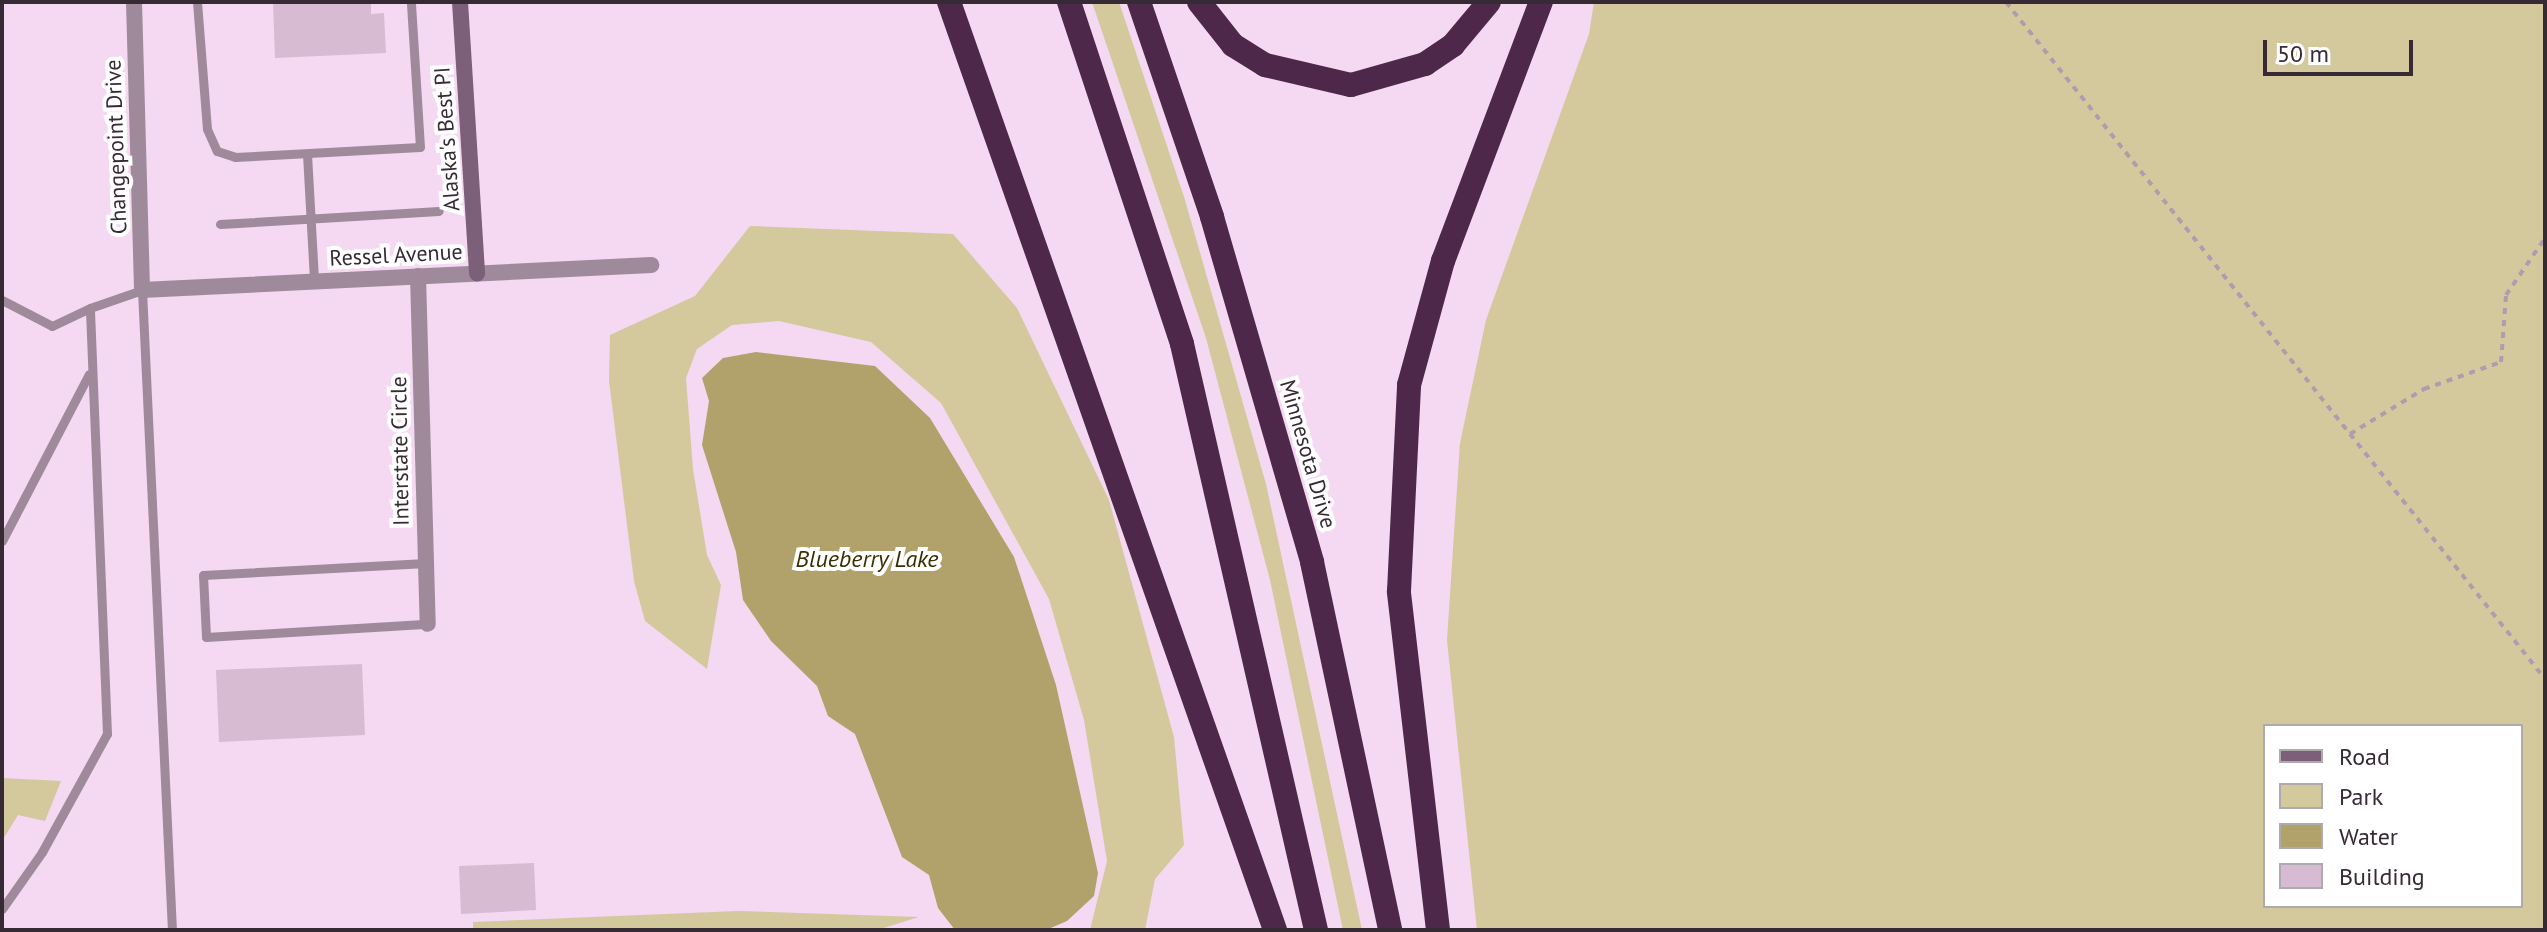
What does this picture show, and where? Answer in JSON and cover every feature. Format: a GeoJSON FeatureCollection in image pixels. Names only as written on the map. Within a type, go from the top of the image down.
{"type":"FeatureCollection","features":[{"type":"Feature","properties":{"kind":"highway"},"geometry":{"type":"LineString","coordinates":[[949,2],[1275,930]]}},
{"type":"Feature","properties":{"kind":"highway"},"geometry":{"type":"LineString","coordinates":[[1069,2],[1182,344],[1316,930]]}},
{"type":"Feature","properties":{"kind":"highway","name":"Minnesota Drive"},"geometry":{"type":"LineString","coordinates":[[1139,2],[1212,217],[1312,562],[1390,930]]}},
{"type":"Feature","properties":{"kind":"highway"},"geometry":{"type":"LineString","coordinates":[[1199,2],[1233,45],[1265,65],[1351,85],[1425,64],[1453,45],[1489,2]]}},
{"type":"Feature","properties":{"kind":"highway"},"geometry":{"type":"LineString","coordinates":[[1438,930],[1399,591],[1407,399],[1443,261],[1541,2]]}},
{"type":"Feature","properties":{"kind":"street","name":"Changepoint Drive"},"geometry":{"type":"LineString","coordinates":[[134,2],[142,290]]}},
{"type":"Feature","properties":{"kind":"street","name":"Alaska's Best PI"},"geometry":{"type":"LineString","coordinates":[[460,2],[477,273]]}},
{"type":"Feature","properties":{"kind":"street","name":"Ressel Avenue"},"geometry":{"type":"LineString","coordinates":[[142,290],[651,265]]}},
{"type":"Feature","properties":{"kind":"street","name":"Interstate Circle"},"geometry":{"type":"LineString","coordinates":[[418,276],[428,624]]}},
{"type":"Feature","properties":{"kind":"lane"},"geometry":{"type":"LineString","coordinates":[[197,2],[207,129],[217,151],[235,157],[420,147],[411,2]]}},
{"type":"Feature","properties":{"kind":"lane"},"geometry":{"type":"LineString","coordinates":[[307,154],[314,281]]}},
{"type":"Feature","properties":{"kind":"lane"},"geometry":{"type":"LineString","coordinates":[[220,224],[439,211]]}},
{"type":"Feature","properties":{"kind":"lane"},"geometry":{"type":"LineString","coordinates":[[2,300],[52,326],[90,308],[142,290],[172,930]]}},
{"type":"Feature","properties":{"kind":"lane"},"geometry":{"type":"LineString","coordinates":[[2,909],[42,852],[107,734],[90,371],[90,308]]}},
{"type":"Feature","properties":{"kind":"lane"},"geometry":{"type":"LineString","coordinates":[[2,541],[90,371]]}},
{"type":"Feature","properties":{"kind":"lane"},"geometry":{"type":"LineString","coordinates":[[426,563],[203,575],[206,637],[428,624]]}},
{"type":"Feature","properties":{"kind":"path"},"geometry":{"type":"LineString","coordinates":[[2006,2],[2545,679]]}},
{"type":"Feature","properties":{"kind":"path"},"geometry":{"type":"LineString","coordinates":[[2349,435],[2424,389],[2501,362],[2506,295],[2545,238]]}},
{"type":"Feature","properties":{"kind":"green space"},"geometry":{"type":"Polygon","coordinates":[[[1092,2],[1119,2],[1185,200],[1266,484],[1362,930],[1343,930],[1270,580],[1206,338],[1092,2]]]}},
{"type":"Feature","properties":{"kind":"green space"},"geometry":{"type":"Polygon","coordinates":[[[1594,2],[2545,2],[2545,930],[1477,930],[1447,640],[1460,443],[1486,320],[1589,34],[1594,2]]]}},
{"type":"Feature","properties":{"kind":"green space"},"geometry":{"type":"Polygon","coordinates":[[[750,226],[953,234],[1017,308],[1109,500],[1174,737],[1184,845],[1155,879],[1145,930],[1090,930],[1107,861],[1084,720],[1049,599],[941,403],[871,342],[779,321],[732,325],[697,349],[686,378],[693,469],[707,555],[721,585],[707,669],[645,621],[634,581],[609,381],[610,335],[695,296],[750,226]]]}},
{"type":"Feature","properties":{"kind":"green space"},"geometry":{"type":"Polygon","coordinates":[[[2,778],[61,781],[45,821],[18,815],[2,841],[2,778]]]}},
{"type":"Feature","properties":{"kind":"green space"},"geometry":{"type":"Polygon","coordinates":[[[738,911],[919,917],[877,930],[473,930],[473,922],[738,911]]]}},
{"type":"Feature","properties":{"kind":"water","name":"Blueberry Lake"},"geometry":{"type":"Polygon","coordinates":[[[756,352],[875,366],[930,418],[1014,557],[1056,685],[1098,873],[1094,896],[1067,921],[1046,930],[955,930],[938,908],[929,875],[902,857],[855,734],[828,716],[817,686],[771,641],[743,600],[736,552],[702,445],[709,401],[702,378],[723,358],[756,352]]]}},
{"type":"Feature","properties":{"kind":"building"},"geometry":{"type":"Polygon","coordinates":[[[273,2],[371,2],[371,14],[384,13],[386,53],[275,58],[273,2]]]}},
{"type":"Feature","properties":{"kind":"building"},"geometry":{"type":"Polygon","coordinates":[[[362,664],[365,735],[219,742],[216,670],[362,664]]]}},
{"type":"Feature","properties":{"kind":"building"},"geometry":{"type":"Polygon","coordinates":[[[534,863],[536,910],[461,914],[459,866],[534,863]]]}}]}
